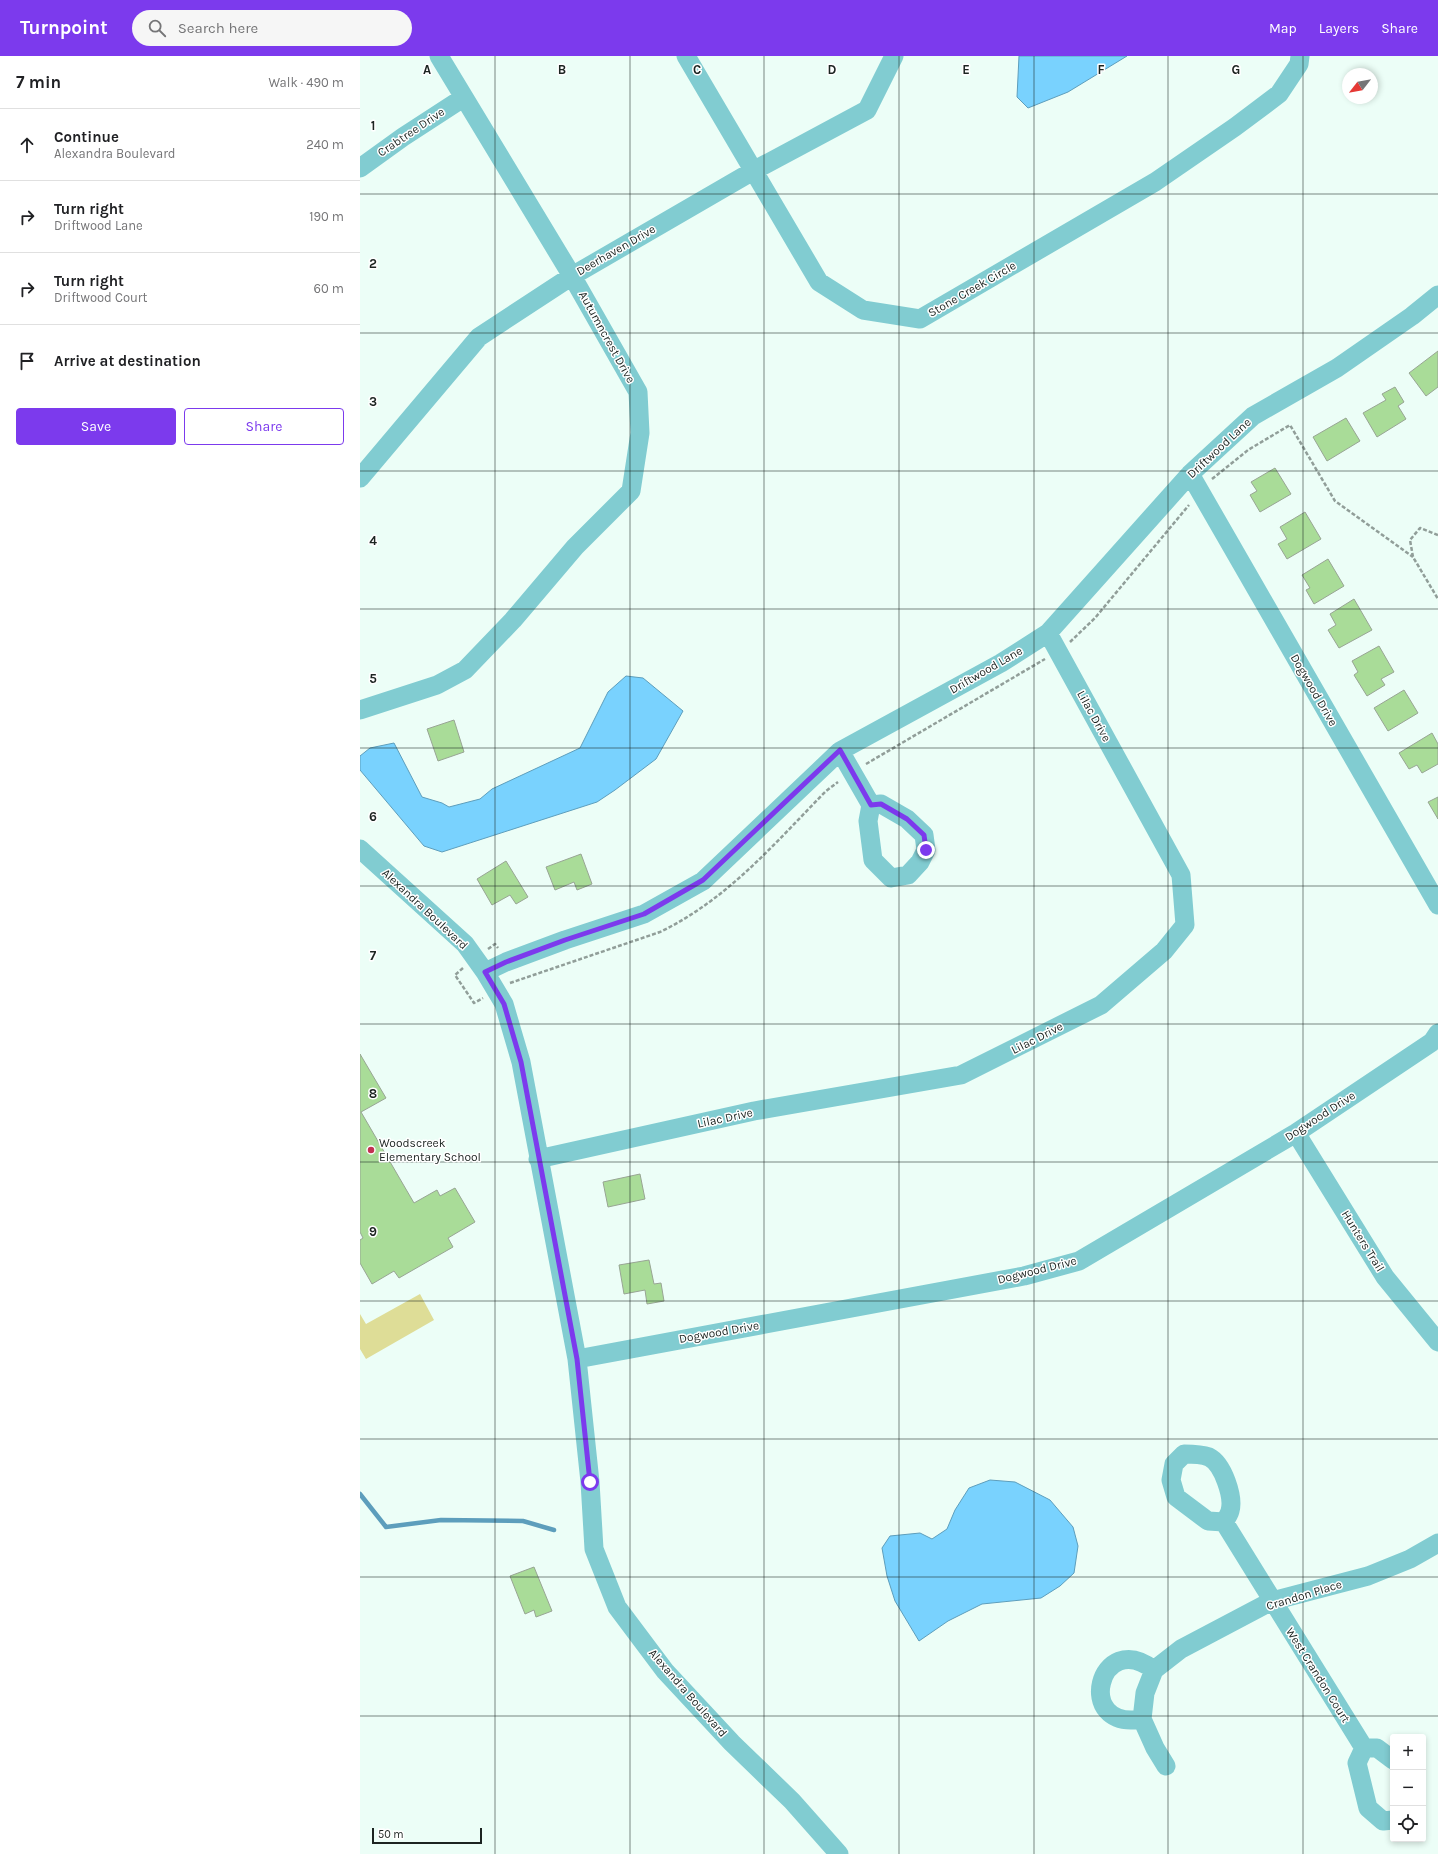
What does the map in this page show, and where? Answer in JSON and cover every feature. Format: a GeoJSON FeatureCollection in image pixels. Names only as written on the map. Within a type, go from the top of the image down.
{"type":"FeatureCollection","features":[{"type":"Feature","properties":{"kind":"street","name":"Autumncrest Drive"},"geometry":{"type":"LineString","coordinates":[[360,710],[437,685],[465,670],[513,620],[575,547],[631,491],[640,433],[638,392],[572,276],[439,56]]}},
{"type":"Feature","properties":{"kind":"street","name":"Stone Creek Circle"},"geometry":{"type":"LineString","coordinates":[[686,56],[819,282],[863,310],[920,319],[1155,182],[1235,127],[1279,94],[1299,64],[1300,56]]}},
{"type":"Feature","properties":{"kind":"street","name":"Deerhaven Drive"},"geometry":{"type":"LineString","coordinates":[[360,478],[479,337],[572,276],[753,171],[867,110],[894,56]]}},
{"type":"Feature","properties":{"kind":"street","name":"Crabtree Drive"},"geometry":{"type":"LineString","coordinates":[[360,168],[403,137],[463,98]]}},
{"type":"Feature","properties":{"kind":"street","name":"Driftwood Lane"},"geometry":{"type":"LineString","coordinates":[[485,972],[506,962],[565,940],[644,914],[703,880],[840,750],[1001,663],[1048,633],[1190,474],[1253,416],[1337,368],[1412,316],[1438,295]]}},
{"type":"Feature","properties":{"kind":"street","name":"Dogwood Drive"},"geometry":{"type":"LineString","coordinates":[[1190,474],[1438,905]]}},
{"type":"Feature","properties":{"kind":"street","name":"Lilac Drive"},"geometry":{"type":"LineString","coordinates":[[538,1159],[754,1111],[961,1076],[1102,1004],[1164,951],[1185,925],[1182,875],[1048,633]]}},
{"type":"Feature","properties":{"kind":"street"},"geometry":{"type":"LineString","coordinates":[[840,750],[871,805]]}},
{"type":"Feature","properties":{"kind":"street","name":"Alexandra Boulevard"},"geometry":{"type":"LineString","coordinates":[[360,849],[465,944],[485,972],[504,1004],[521,1062],[538,1159],[577,1359],[590,1482],[594,1550],[617,1607],[665,1671],[732,1743],[792,1801],[839,1854]]}},
{"type":"Feature","properties":{"kind":"street","name":"Dogwood Drive"},"geometry":{"type":"LineString","coordinates":[[577,1359],[1024,1276],[1079,1261],[1296,1133],[1432,1042],[1438,1033]]}},
{"type":"Feature","properties":{"kind":"street","name":"Hunters Trail"},"geometry":{"type":"LineString","coordinates":[[1296,1133],[1385,1277],[1435,1331]]}},
{"type":"Feature","properties":{"kind":"street","name":"West Crandon Court"},"geometry":{"type":"LineString","coordinates":[[1224,1522],[1272,1602],[1364,1748]]}},
{"type":"Feature","properties":{"kind":"street","name":"Crandon Place"},"geometry":{"type":"LineString","coordinates":[[1154,1670],[1181,1649],[1272,1602],[1368,1576],[1410,1560],[1438,1543]]}},
{"type":"Feature","properties":{"kind":"street"},"geometry":{"type":"LineString","coordinates":[[1142,1720],[1129,1722],[1116,1718],[1106,1709],[1100,1696],[1100,1683],[1106,1671],[1117,1662],[1130,1659],[1144,1662],[1154,1670],[1145,1693],[1142,1720],[1155,1748],[1166,1766]]}},
{"type":"Feature","properties":{"kind":"street"},"geometry":{"type":"LineString","coordinates":[[1390,1758],[1377,1748],[1364,1748],[1357,1763],[1368,1808],[1383,1821],[1390,1820]]}},
{"type":"Feature","properties":{"kind":"path"},"geometry":{"type":"LineString","coordinates":[[1438,535],[1420,528],[1410,540],[1413,557],[1438,599]]}},
{"type":"Feature","properties":{"kind":"shaded area"},"geometry":{"type":"Polygon","coordinates":[[[420,1294],[434,1320],[366,1359],[360,1349],[360,1314],[366,1324],[420,1294]]]}},
{"type":"Feature","properties":{"kind":"water"},"geometry":{"type":"Polygon","coordinates":[[[1019,56],[1127,56],[1068,92],[1028,108],[1017,97],[1019,56]]]}},
{"type":"Feature","properties":{"kind":"water"},"geometry":{"type":"Polygon","coordinates":[[[626,676],[643,678],[683,711],[656,759],[597,802],[442,852],[424,846],[360,770],[360,756],[370,748],[394,743],[422,797],[442,803],[449,807],[480,799],[492,789],[580,748],[608,692],[626,676]]]}},
{"type":"Feature","properties":{"kind":"water"},"geometry":{"type":"Polygon","coordinates":[[[990,1480],[1015,1482],[1050,1500],[1073,1527],[1078,1546],[1074,1573],[1060,1586],[1041,1598],[982,1604],[948,1621],[919,1641],[895,1601],[887,1576],[882,1548],[890,1536],[920,1533],[932,1539],[947,1529],[955,1510],[969,1488],[990,1480]]]}},
{"type":"Feature","properties":{"kind":"building"},"geometry":{"type":"Polygon","coordinates":[[[1438,351],[1438,387],[1426,396],[1409,373],[1438,351]]]}},
{"type":"Feature","properties":{"kind":"building"},"geometry":{"type":"Polygon","coordinates":[[[1395,387],[1404,402],[1398,406],[1406,419],[1377,437],[1363,413],[1386,400],[1382,394],[1395,387]]]}},
{"type":"Feature","properties":{"kind":"building"},"geometry":{"type":"Polygon","coordinates":[[[1346,418],[1360,441],[1327,461],[1313,437],[1346,418]]]}},
{"type":"Feature","properties":{"kind":"building"},"geometry":{"type":"Polygon","coordinates":[[[1275,468],[1291,494],[1260,512],[1250,495],[1257,491],[1251,482],[1275,468]]]}},
{"type":"Feature","properties":{"kind":"building"},"geometry":{"type":"Polygon","coordinates":[[[1305,512],[1321,539],[1287,559],[1278,544],[1287,539],[1280,527],[1305,512]]]}},
{"type":"Feature","properties":{"kind":"building"},"geometry":{"type":"Polygon","coordinates":[[[1328,559],[1344,586],[1314,604],[1306,590],[1310,588],[1302,575],[1328,559]]]}},
{"type":"Feature","properties":{"kind":"building"},"geometry":{"type":"Polygon","coordinates":[[[1354,599],[1372,630],[1339,648],[1328,630],[1336,625],[1330,614],[1354,599]]]}},
{"type":"Feature","properties":{"kind":"building"},"geometry":{"type":"Polygon","coordinates":[[[1379,646],[1394,672],[1381,679],[1385,685],[1367,696],[1354,675],[1358,672],[1352,661],[1379,646]]]}},
{"type":"Feature","properties":{"kind":"building"},"geometry":{"type":"Polygon","coordinates":[[[1404,690],[1418,713],[1388,731],[1374,708],[1404,690]]]}},
{"type":"Feature","properties":{"kind":"building"},"geometry":{"type":"Polygon","coordinates":[[[454,720],[464,752],[438,761],[427,729],[454,720]]]}},
{"type":"Feature","properties":{"kind":"building"},"geometry":{"type":"Polygon","coordinates":[[[1432,733],[1438,744],[1438,764],[1422,773],[1417,765],[1409,769],[1399,753],[1432,733]]]}},
{"type":"Feature","properties":{"kind":"building"},"geometry":{"type":"Polygon","coordinates":[[[1438,797],[1438,819],[1428,802],[1438,797]]]}},
{"type":"Feature","properties":{"kind":"building"},"geometry":{"type":"Polygon","coordinates":[[[581,854],[592,884],[577,890],[574,882],[555,890],[546,867],[581,854]]]}},
{"type":"Feature","properties":{"kind":"building"},"geometry":{"type":"Polygon","coordinates":[[[506,861],[528,897],[516,904],[510,895],[492,905],[477,879],[506,861]]]}},
{"type":"Feature","properties":{"kind":"building","name":"Woodscreek Elementary School"},"geometry":{"type":"Polygon","coordinates":[[[360,1054],[386,1098],[361,1112],[414,1203],[437,1190],[440,1196],[455,1188],[475,1222],[448,1238],[453,1247],[399,1278],[394,1271],[372,1284],[360,1263],[360,1240],[363,1238],[360,1232],[360,1054]]]}},
{"type":"Feature","properties":{"kind":"building"},"geometry":{"type":"Polygon","coordinates":[[[640,1174],[645,1199],[608,1207],[603,1182],[640,1174]]]}},
{"type":"Feature","properties":{"kind":"building"},"geometry":{"type":"Polygon","coordinates":[[[649,1260],[654,1284],[661,1283],[664,1301],[647,1304],[645,1290],[624,1294],[619,1265],[649,1260]]]}},
{"type":"Feature","properties":{"kind":"building"},"geometry":{"type":"Polygon","coordinates":[[[534,1567],[552,1611],[536,1617],[534,1610],[525,1614],[510,1576],[534,1567]]]}},
{"type":"Feature","properties":{"kind":"waterway"},"geometry":{"type":"LineString","coordinates":[[360,1494],[386,1527],[441,1520],[523,1521],[554,1530]]}},
{"type":"Feature","properties":{"kind":"place","name":"Woodscreek Elementary School"},"geometry":{"type":"Point","coordinates":[371,1150]}},
{"type":"Feature","properties":{"kind":"route"},"geometry":{"type":"LineString","coordinates":[[590,1482],[577,1359],[538,1159],[521,1062],[504,1004],[485,972],[506,962],[565,940],[644,914],[703,880],[779,810],[840,750],[871,805],[881,804],[907,819],[924,835],[926,850]]}}]}
